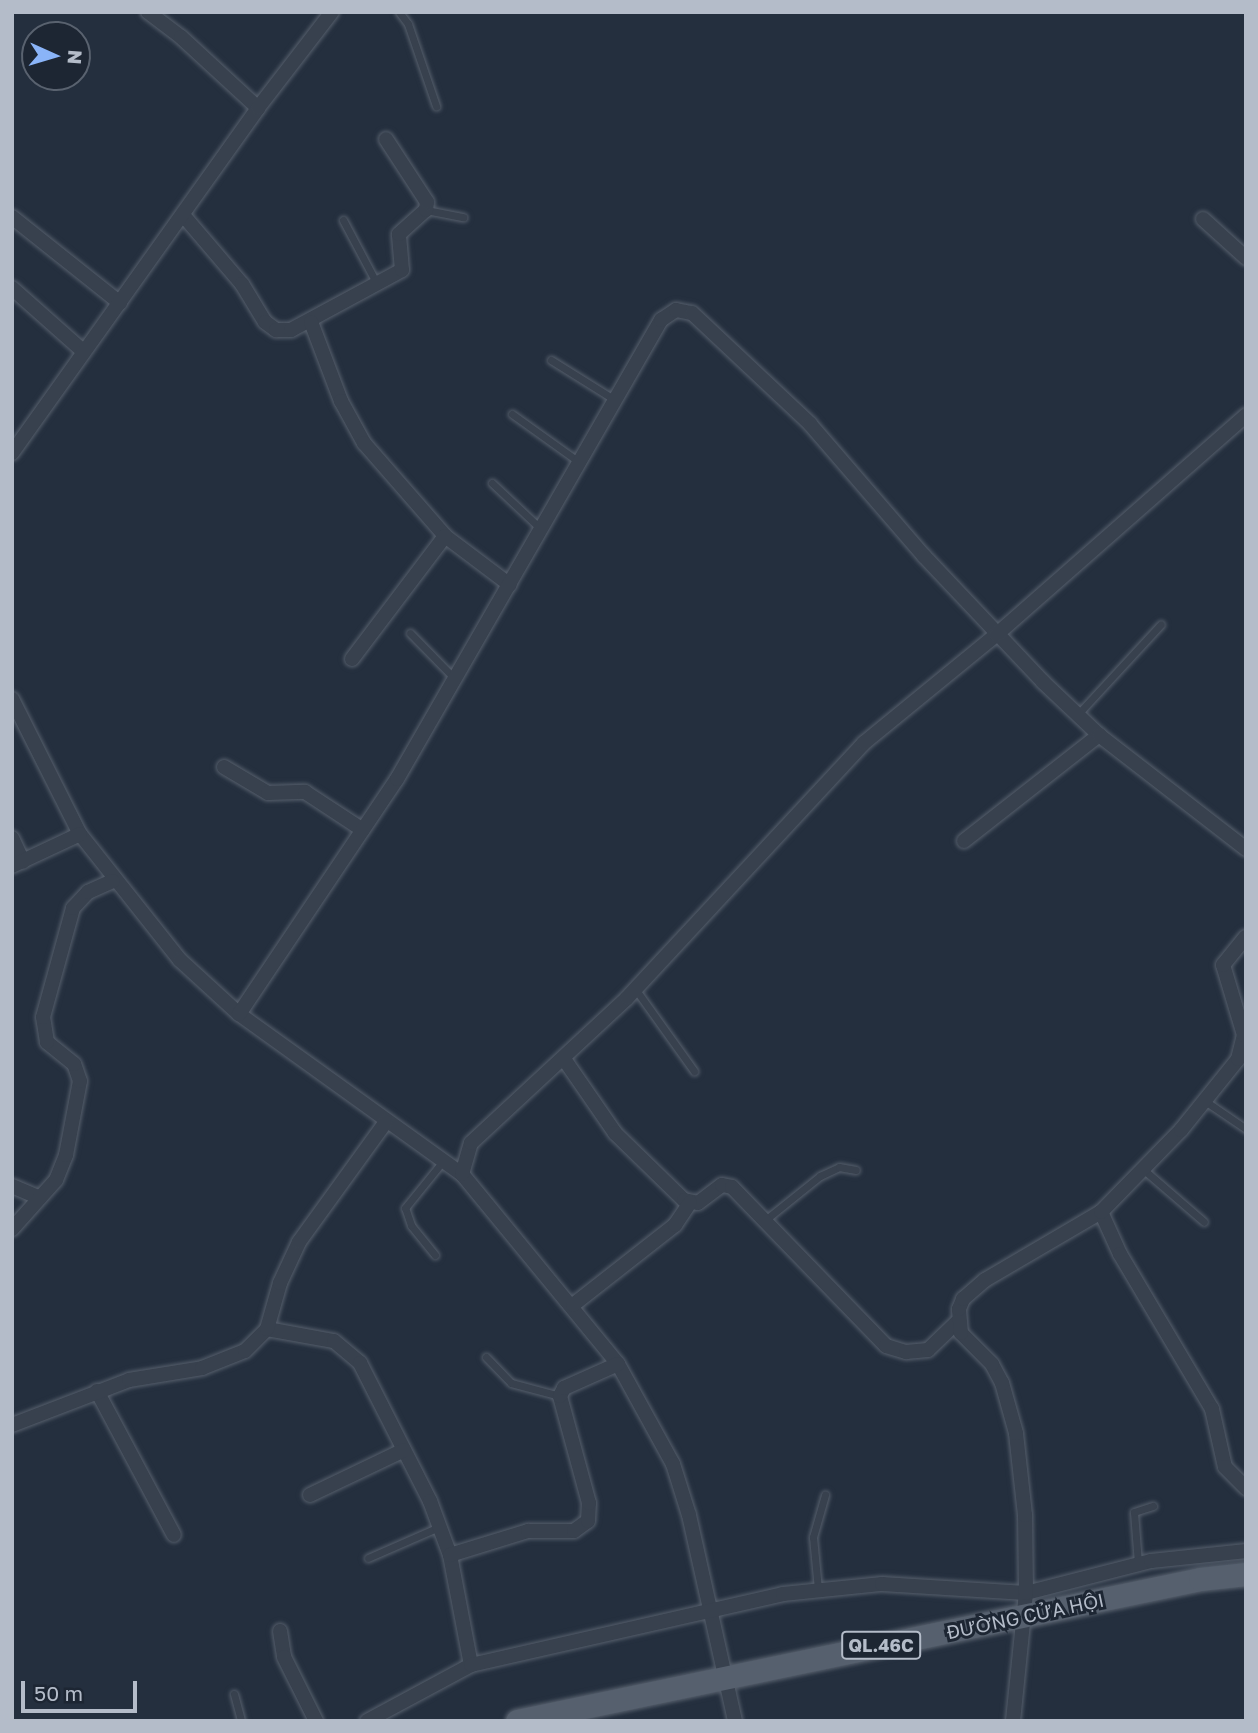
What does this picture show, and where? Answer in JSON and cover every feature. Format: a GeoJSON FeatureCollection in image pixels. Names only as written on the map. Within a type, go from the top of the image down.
{"type":"FeatureCollection","features":[{"type":"Feature","properties":{"kind":"main road","name":"ĐƯỜNG CỬA HỘI"},"geometry":{"type":"LineString","coordinates":[[517,1721],[1025,1616],[1246,1574]]}},
{"type":"Feature","properties":{"kind":"street"},"geometry":{"type":"LineString","coordinates":[[148,12],[258,108]]}},
{"type":"Feature","properties":{"kind":"street"},"geometry":{"type":"LineString","coordinates":[[12,453],[258,108],[332,12]]}},
{"type":"Feature","properties":{"kind":"street"},"geometry":{"type":"LineString","coordinates":[[183,215],[230,268],[269,326],[284,331],[311,322],[402,270],[399,234],[426,211],[424,195],[386,139]]}},
{"type":"Feature","properties":{"kind":"street"},"geometry":{"type":"LineString","coordinates":[[12,217],[120,303]]}},
{"type":"Feature","properties":{"kind":"street"},"geometry":{"type":"LineString","coordinates":[[1203,219],[1246,258]]}},
{"type":"Feature","properties":{"kind":"street"},"geometry":{"type":"LineString","coordinates":[[12,288],[84,352]]}},
{"type":"Feature","properties":{"kind":"street"},"geometry":{"type":"LineString","coordinates":[[239,1013],[363,830],[457,681],[540,528],[661,320],[676,310],[692,313],[810,424],[996,635],[1078,714],[1246,849]]}},
{"type":"Feature","properties":{"kind":"street"},"geometry":{"type":"LineString","coordinates":[[311,322],[355,429],[445,536],[510,585]]}},
{"type":"Feature","properties":{"kind":"street"},"geometry":{"type":"LineString","coordinates":[[462,1174],[471,1143],[564,1059],[635,989],[864,743],[996,635],[1246,415]]}},
{"type":"Feature","properties":{"kind":"street"},"geometry":{"type":"LineString","coordinates":[[352,659],[445,536]]}},
{"type":"Feature","properties":{"kind":"street"},"geometry":{"type":"LineString","coordinates":[[12,699],[80,834],[113,881],[200,981],[386,1122],[462,1174],[573,1305],[618,1364],[673,1464],[689,1515],[735,1721]]}},
{"type":"Feature","properties":{"kind":"street"},"geometry":{"type":"LineString","coordinates":[[964,841],[1100,734]]}},
{"type":"Feature","properties":{"kind":"street"},"geometry":{"type":"LineString","coordinates":[[223,766],[268,793],[305,792],[363,830]]}},
{"type":"Feature","properties":{"kind":"street"},"geometry":{"type":"LineString","coordinates":[[12,838],[18,864],[80,834]]}},
{"type":"Feature","properties":{"kind":"street"},"geometry":{"type":"LineString","coordinates":[[12,1229],[56,1180],[66,1155],[80,1081],[74,1064],[47,1042],[43,1017],[73,908],[88,892],[113,881]]}},
{"type":"Feature","properties":{"kind":"street"},"geometry":{"type":"LineString","coordinates":[[573,1305],[675,1225],[690,1203],[727,1185],[886,1346],[906,1352],[928,1350],[957,1322],[963,1299],[973,1289],[1101,1212],[1205,1101],[1243,1050],[1243,1028],[1223,970],[1226,957],[1246,937]]}},
{"type":"Feature","properties":{"kind":"street"},"geometry":{"type":"LineString","coordinates":[[564,1059],[615,1133],[690,1203]]}},
{"type":"Feature","properties":{"kind":"street"},"geometry":{"type":"LineString","coordinates":[[12,1425],[97,1391],[157,1372],[221,1363],[245,1351],[267,1329],[280,1283],[299,1242],[386,1122]]}},
{"type":"Feature","properties":{"kind":"street"},"geometry":{"type":"LineString","coordinates":[[12,1186],[40,1198]]}},
{"type":"Feature","properties":{"kind":"street"},"geometry":{"type":"LineString","coordinates":[[1101,1212],[1120,1254],[1212,1409],[1225,1467],[1246,1488]]}},
{"type":"Feature","properties":{"kind":"street"},"geometry":{"type":"LineString","coordinates":[[957,1322],[961,1333],[992,1364],[1010,1405],[1025,1515],[1026,1592],[1013,1721]]}},
{"type":"Feature","properties":{"kind":"street"},"geometry":{"type":"LineString","coordinates":[[267,1329],[325,1338],[346,1349],[363,1369],[440,1527],[450,1555],[471,1665]]}},
{"type":"Feature","properties":{"kind":"street"},"geometry":{"type":"LineString","coordinates":[[450,1555],[528,1531],[574,1531],[588,1521],[589,1503],[560,1396],[564,1388],[618,1364]]}},
{"type":"Feature","properties":{"kind":"street"},"geometry":{"type":"LineString","coordinates":[[97,1391],[174,1535]]}},
{"type":"Feature","properties":{"kind":"street"},"geometry":{"type":"LineString","coordinates":[[310,1495],[404,1450]]}},
{"type":"Feature","properties":{"kind":"street"},"geometry":{"type":"LineString","coordinates":[[367,1721],[471,1665],[709,1608],[818,1589],[893,1584],[1026,1592],[1138,1563],[1246,1551]]}},
{"type":"Feature","properties":{"kind":"street"},"geometry":{"type":"LineString","coordinates":[[280,1631],[284,1657],[316,1721]]}},
{"type":"Feature","properties":{"kind":"lane"},"geometry":{"type":"LineString","coordinates":[[399,12],[408,24],[436,106]]}},
{"type":"Feature","properties":{"kind":"lane"},"geometry":{"type":"LineString","coordinates":[[426,211],[463,217]]}},
{"type":"Feature","properties":{"kind":"lane"},"geometry":{"type":"LineString","coordinates":[[343,220],[377,284]]}},
{"type":"Feature","properties":{"kind":"lane"},"geometry":{"type":"LineString","coordinates":[[551,360],[615,400]]}},
{"type":"Feature","properties":{"kind":"lane"},"geometry":{"type":"LineString","coordinates":[[512,414],[579,461]]}},
{"type":"Feature","properties":{"kind":"lane"},"geometry":{"type":"LineString","coordinates":[[492,483],[540,528]]}},
{"type":"Feature","properties":{"kind":"lane"},"geometry":{"type":"LineString","coordinates":[[1078,714],[1161,624]]}},
{"type":"Feature","properties":{"kind":"lane"},"geometry":{"type":"LineString","coordinates":[[410,633],[457,681]]}},
{"type":"Feature","properties":{"kind":"lane"},"geometry":{"type":"LineString","coordinates":[[635,989],[694,1071]]}},
{"type":"Feature","properties":{"kind":"lane"},"geometry":{"type":"LineString","coordinates":[[1205,1101],[1246,1129]]}},
{"type":"Feature","properties":{"kind":"lane"},"geometry":{"type":"LineString","coordinates":[[435,1255],[411,1226],[405,1208],[443,1161]]}},
{"type":"Feature","properties":{"kind":"lane"},"geometry":{"type":"LineString","coordinates":[[764,1222],[820,1176],[839,1167],[856,1170]]}},
{"type":"Feature","properties":{"kind":"lane"},"geometry":{"type":"LineString","coordinates":[[1143,1170],[1204,1222]]}},
{"type":"Feature","properties":{"kind":"lane"},"geometry":{"type":"LineString","coordinates":[[486,1357],[511,1383],[560,1396]]}},
{"type":"Feature","properties":{"kind":"lane"},"geometry":{"type":"LineString","coordinates":[[818,1589],[813,1537],[825,1495]]}},
{"type":"Feature","properties":{"kind":"lane"},"geometry":{"type":"LineString","coordinates":[[1138,1563],[1134,1512],[1153,1506]]}},
{"type":"Feature","properties":{"kind":"lane"},"geometry":{"type":"LineString","coordinates":[[369,1558],[440,1527]]}},
{"type":"Feature","properties":{"kind":"lane"},"geometry":{"type":"LineString","coordinates":[[234,1693],[241,1721]]}}]}
